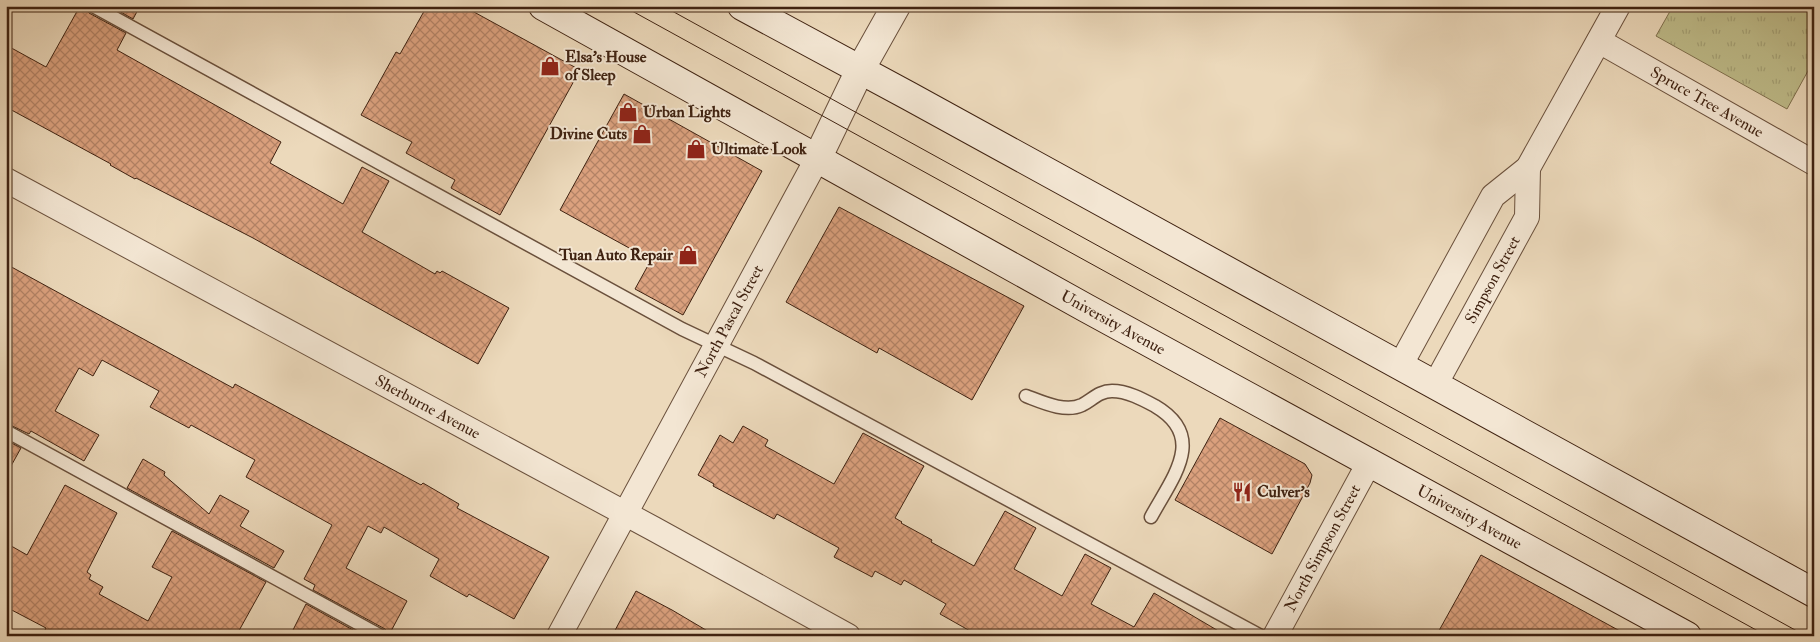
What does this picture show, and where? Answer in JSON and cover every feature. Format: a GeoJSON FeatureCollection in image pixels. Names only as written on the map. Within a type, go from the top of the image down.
{"type":"FeatureCollection","features":[{"type":"Feature","properties":{"kind":"main road","name":"University Avenue"},"geometry":{"type":"LineString","coordinates":[[543,6],[1086,308],[1370,461],[1687,636]]}},
{"type":"Feature","properties":{"kind":"main road"},"geometry":{"type":"LineString","coordinates":[[742,6],[1814,593]]}},
{"type":"Feature","properties":{"kind":"main road","name":"North Pascal Street"},"geometry":{"type":"LineString","coordinates":[[817,159],[860,70],[896,6]]}},
{"type":"Feature","properties":{"kind":"street","name":"Simpson Street"},"geometry":{"type":"LineString","coordinates":[[1400,366],[1493,196],[1528,168],[1618,6]]}},
{"type":"Feature","properties":{"kind":"street","name":"Spruce Tree Avenue"},"geometry":{"type":"LineString","coordinates":[[1599,42],[1814,163]]}},
{"type":"Feature","properties":{"kind":"street","name":"North Pascal Street"},"geometry":{"type":"LineString","coordinates":[[559,636],[817,159]]}},
{"type":"Feature","properties":{"kind":"street","name":"Simpson Street"},"geometry":{"type":"LineString","coordinates":[[1435,385],[1528,217],[1528,168]]}},
{"type":"Feature","properties":{"kind":"street","name":"Sherburne Avenue"},"geometry":{"type":"LineString","coordinates":[[6,180],[626,514],[848,636]]}},
{"type":"Feature","properties":{"kind":"street","name":"North Simpson Street"},"geometry":{"type":"LineString","coordinates":[[1275,636],[1370,461]]}},
{"type":"Feature","properties":{"kind":"lane"},"geometry":{"type":"LineString","coordinates":[[92,6],[682,329],[754,363],[1261,636]]}},
{"type":"Feature","properties":{"kind":"lane"},"geometry":{"type":"LineString","coordinates":[[1026,396],[1049,405],[1072,407],[1081,406],[1099,393],[1112,391],[1128,394],[1144,401],[1168,416],[1181,430],[1183,451],[1181,462],[1151,517]]}},
{"type":"Feature","properties":{"kind":"lane"},"geometry":{"type":"LineString","coordinates":[[6,430],[381,636]]}},
{"type":"Feature","properties":{"kind":"green space"},"geometry":{"type":"Polygon","coordinates":[[[1673,6],[1814,6],[1814,60],[1787,109],[1656,36],[1673,6]]]}},
{"type":"Feature","properties":{"kind":"building"},"geometry":{"type":"Polygon","coordinates":[[[80,6],[85,6],[89,13],[126,33],[117,50],[281,142],[270,163],[343,204],[362,167],[389,181],[362,232],[435,274],[437,271],[440,273],[442,271],[509,308],[478,364],[253,238],[135,179],[6,107],[6,45],[46,67],[80,6]]]}},
{"type":"Feature","properties":{"kind":"building"},"geometry":{"type":"Polygon","coordinates":[[[110,6],[140,6],[133,19],[110,6]]]}},
{"type":"Feature","properties":{"kind":"building"},"geometry":{"type":"Polygon","coordinates":[[[427,6],[463,6],[580,70],[500,215],[451,188],[455,180],[406,153],[412,142],[361,115],[396,52],[400,54],[427,6]]]}},
{"type":"Feature","properties":{"kind":"building"},"geometry":{"type":"Polygon","coordinates":[[[624,94],[762,171],[683,315],[635,289],[651,260],[560,210],[624,94]]]}},
{"type":"Feature","properties":{"kind":"building"},"geometry":{"type":"Polygon","coordinates":[[[839,207],[1024,306],[972,400],[879,348],[877,353],[786,302],[839,207]]]}},
{"type":"Feature","properties":{"kind":"building"},"geometry":{"type":"Polygon","coordinates":[[[6,264],[233,388],[235,384],[421,485],[423,483],[459,504],[457,508],[549,557],[514,619],[469,594],[467,597],[430,576],[439,559],[384,527],[381,533],[368,526],[346,568],[407,601],[389,635],[385,629],[313,590],[315,585],[304,579],[332,525],[246,477],[255,460],[191,425],[189,428],[150,407],[159,391],[102,360],[93,376],[79,368],[55,411],[99,435],[84,461],[31,431],[29,434],[6,423],[6,264]]]}},
{"type":"Feature","properties":{"kind":"building","name":"Culver's"},"geometry":{"type":"Polygon","coordinates":[[[1220,418],[1305,464],[1312,475],[1310,483],[1272,554],[1175,500],[1220,418]]]}},
{"type":"Feature","properties":{"kind":"building"},"geometry":{"type":"Polygon","coordinates":[[[743,426],[768,440],[765,446],[834,484],[863,433],[924,466],[895,518],[932,540],[931,542],[974,566],[1005,511],[1036,528],[1014,569],[1062,596],[1085,554],[1111,568],[1091,604],[1134,627],[1154,593],[1227,636],[979,636],[940,614],[946,604],[904,580],[901,585],[875,571],[872,577],[834,557],[839,548],[777,514],[774,519],[713,486],[714,484],[698,475],[720,435],[733,443],[743,426]]]}},
{"type":"Feature","properties":{"kind":"building"},"geometry":{"type":"Polygon","coordinates":[[[6,440],[21,448],[6,475],[6,440]]]}},
{"type":"Feature","properties":{"kind":"building"},"geometry":{"type":"Polygon","coordinates":[[[143,459],[165,472],[164,475],[209,514],[220,495],[249,511],[240,526],[284,551],[274,568],[127,488],[143,459]]]}},
{"type":"Feature","properties":{"kind":"building"},"geometry":{"type":"Polygon","coordinates":[[[65,485],[117,513],[87,572],[91,575],[89,579],[103,587],[99,594],[148,621],[172,577],[152,567],[172,531],[266,582],[236,636],[42,636],[46,628],[6,607],[6,543],[27,555],[65,485]]]}},
{"type":"Feature","properties":{"kind":"building"},"geometry":{"type":"Polygon","coordinates":[[[1481,555],[1629,636],[1436,636],[1481,555]]]}},
{"type":"Feature","properties":{"kind":"building"},"geometry":{"type":"Polygon","coordinates":[[[636,591],[672,610],[716,636],[612,636],[636,591]]]}},
{"type":"Feature","properties":{"kind":"building"},"geometry":{"type":"Polygon","coordinates":[[[306,604],[364,636],[290,636],[306,604]]]}},
{"type":"Feature","properties":{"kind":"tram line"},"geometry":{"type":"LineString","coordinates":[[623,6],[1767,636]]}},
{"type":"Feature","properties":{"kind":"tram line"},"geometry":{"type":"LineString","coordinates":[[663,6],[1806,636]]}},
{"type":"Feature","properties":{"kind":"place","name":"Elsa's House of Sleep"},"geometry":{"type":"Point","coordinates":[550,66]}},
{"type":"Feature","properties":{"kind":"place","name":"Urban Lights"},"geometry":{"type":"Point","coordinates":[628,112]}},
{"type":"Feature","properties":{"kind":"place","name":"Divine Cuts"},"geometry":{"type":"Point","coordinates":[642,134]}},
{"type":"Feature","properties":{"kind":"place","name":"Ultimate Look"},"geometry":{"type":"Point","coordinates":[696,149]}},
{"type":"Feature","properties":{"kind":"place","name":"Tuan Auto Repair"},"geometry":{"type":"Point","coordinates":[688,255]}},
{"type":"Feature","properties":{"kind":"place","name":"Culver's"},"geometry":{"type":"Point","coordinates":[1242,492]}}]}
